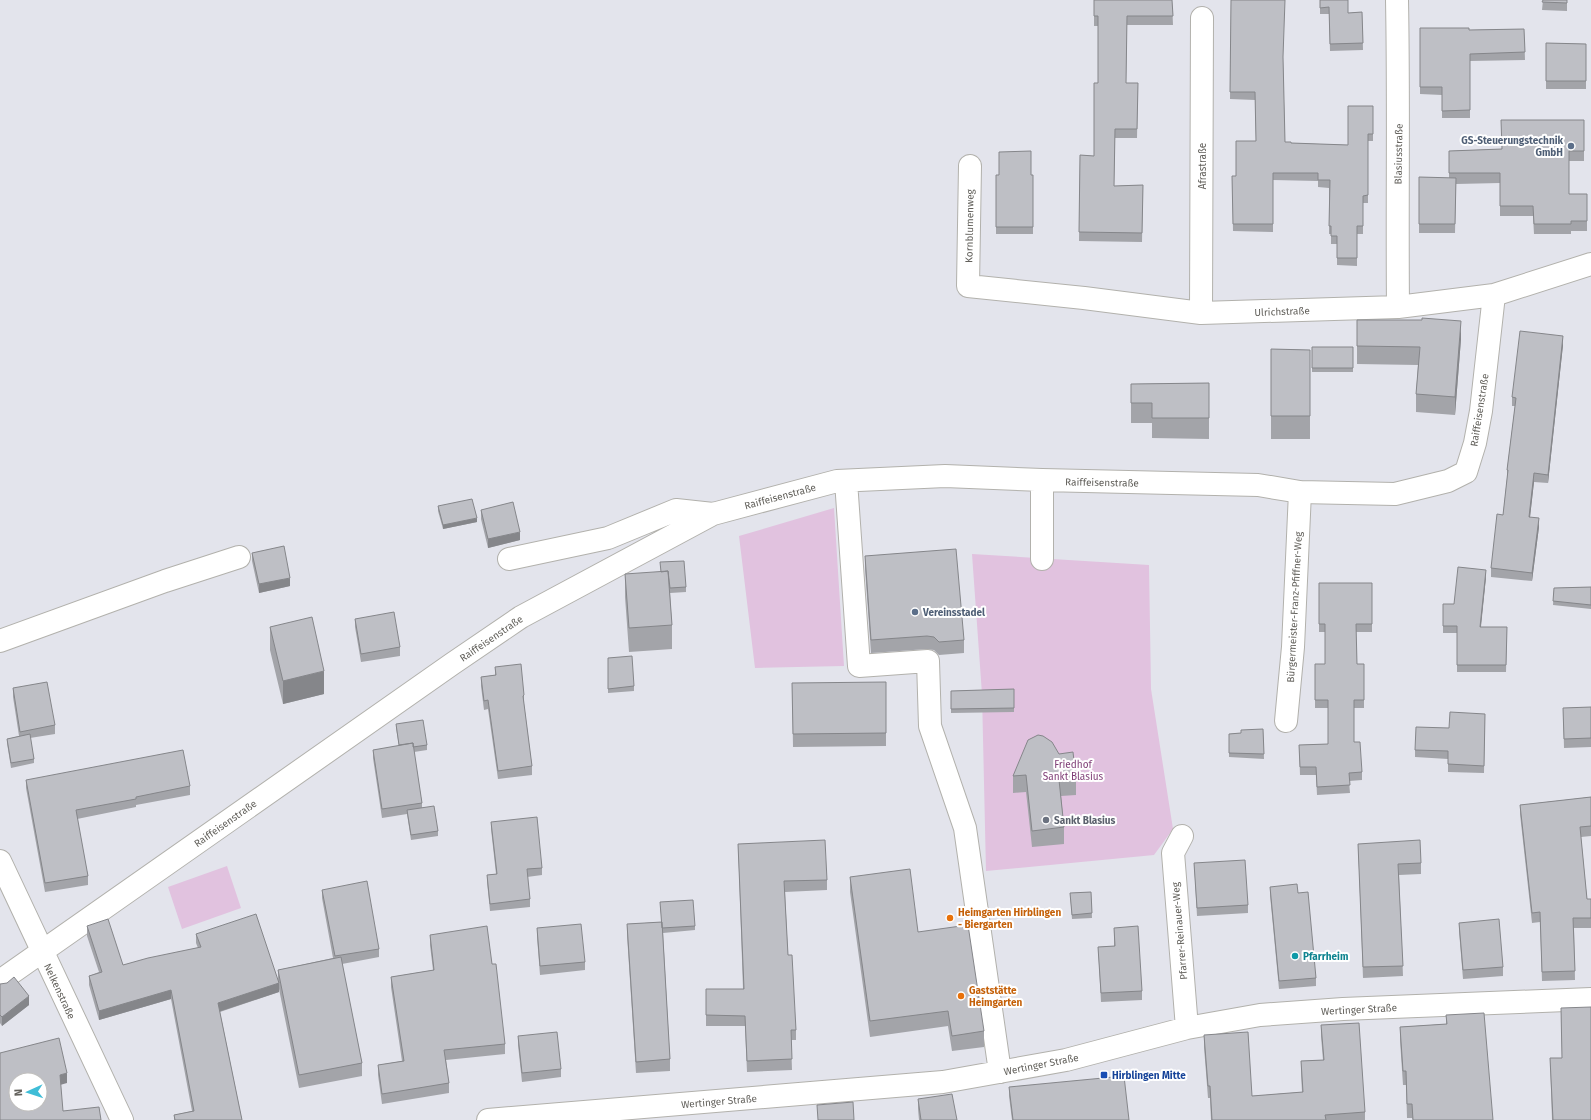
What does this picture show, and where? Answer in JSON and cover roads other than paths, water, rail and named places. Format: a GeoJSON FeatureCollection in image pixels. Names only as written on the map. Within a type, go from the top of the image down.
{"type":"FeatureCollection","features":[{"type":"Feature","properties":{"kind":"street","name":"Blasiusstraße"},"geometry":{"type":"LineString","coordinates":[[1397,0],[1399,106],[1397,179],[1398,307]]}},
{"type":"Feature","properties":{"kind":"street","name":"Afrastraße"},"geometry":{"type":"LineString","coordinates":[[1201,313],[1202,18]]}},
{"type":"Feature","properties":{"kind":"street","name":"Kornblumenweg"},"geometry":{"type":"LineString","coordinates":[[968,286],[970,166]]}},
{"type":"Feature","properties":{"kind":"street","name":"Ulrichstraße"},"geometry":{"type":"LineString","coordinates":[[968,286],[1084,298],[1201,313],[1398,307],[1494,295],[1591,264]]}},
{"type":"Feature","properties":{"kind":"street","name":"Raiffeisenstraße"},"geometry":{"type":"LineString","coordinates":[[0,981],[522,617],[713,514],[837,481],[846,480],[945,476],[1042,480],[1258,485],[1300,492],[1395,494],[1448,481],[1466,472],[1475,443],[1481,411],[1494,295]]}},
{"type":"Feature","properties":{"kind":"street"},"geometry":{"type":"LineString","coordinates":[[846,480],[859,666],[928,662],[930,726],[965,828],[1000,1072]]}},
{"type":"Feature","properties":{"kind":"street"},"geometry":{"type":"LineString","coordinates":[[1042,480],[1042,558]]}},
{"type":"Feature","properties":{"kind":"street","name":"Bürgermeister-Franz-Pfiffner-Weg"},"geometry":{"type":"LineString","coordinates":[[1286,721],[1292,647],[1300,492]]}},
{"type":"Feature","properties":{"kind":"street"},"geometry":{"type":"LineString","coordinates":[[509,558],[608,538],[676,510],[713,514]]}},
{"type":"Feature","properties":{"kind":"street"},"geometry":{"type":"LineString","coordinates":[[0,641],[165,581],[239,557]]}},
{"type":"Feature","properties":{"kind":"street","name":"Pfarrer-Reinauer-Weg"},"geometry":{"type":"LineString","coordinates":[[1182,836],[1173,853],[1187,1028]]}},
{"type":"Feature","properties":{"kind":"street","name":"Nelkenstraße"},"geometry":{"type":"LineString","coordinates":[[0,861],[122,1120]]}},
{"type":"Feature","properties":{"kind":"street","name":"Wertinger Straße"},"geometry":{"type":"LineString","coordinates":[[488,1120],[943,1082],[1066,1060],[1187,1028],[1260,1015],[1312,1011],[1591,999]]}},
{"type":"Feature","properties":{"kind":"place","name":"GS-Steuerungstechnik GmbH"},"geometry":{"type":"Point","coordinates":[1571,146]}},
{"type":"Feature","properties":{"kind":"place","name":"Vereinsstadel"},"geometry":{"type":"Point","coordinates":[915,612]}},
{"type":"Feature","properties":{"kind":"place","name":"Sankt Blasius"},"geometry":{"type":"Point","coordinates":[1046,820]}},
{"type":"Feature","properties":{"kind":"place","name":"Heimgarten Hirblingen - Biergarten"},"geometry":{"type":"Point","coordinates":[950,918]}},
{"type":"Feature","properties":{"kind":"place","name":"Pfarrheim"},"geometry":{"type":"Point","coordinates":[1295,956]}},
{"type":"Feature","properties":{"kind":"place","name":"Gaststätte Heimgarten"},"geometry":{"type":"Point","coordinates":[961,996]}},
{"type":"Feature","properties":{"kind":"place","name":"Hirblingen Mitte"},"geometry":{"type":"Point","coordinates":[1104,1075]}},
{"type":"Feature","properties":{"kind":"park label","name":"Friedhof Sankt Blasius"},"geometry":{"type":"Point","coordinates":[1073,770]}}]}
